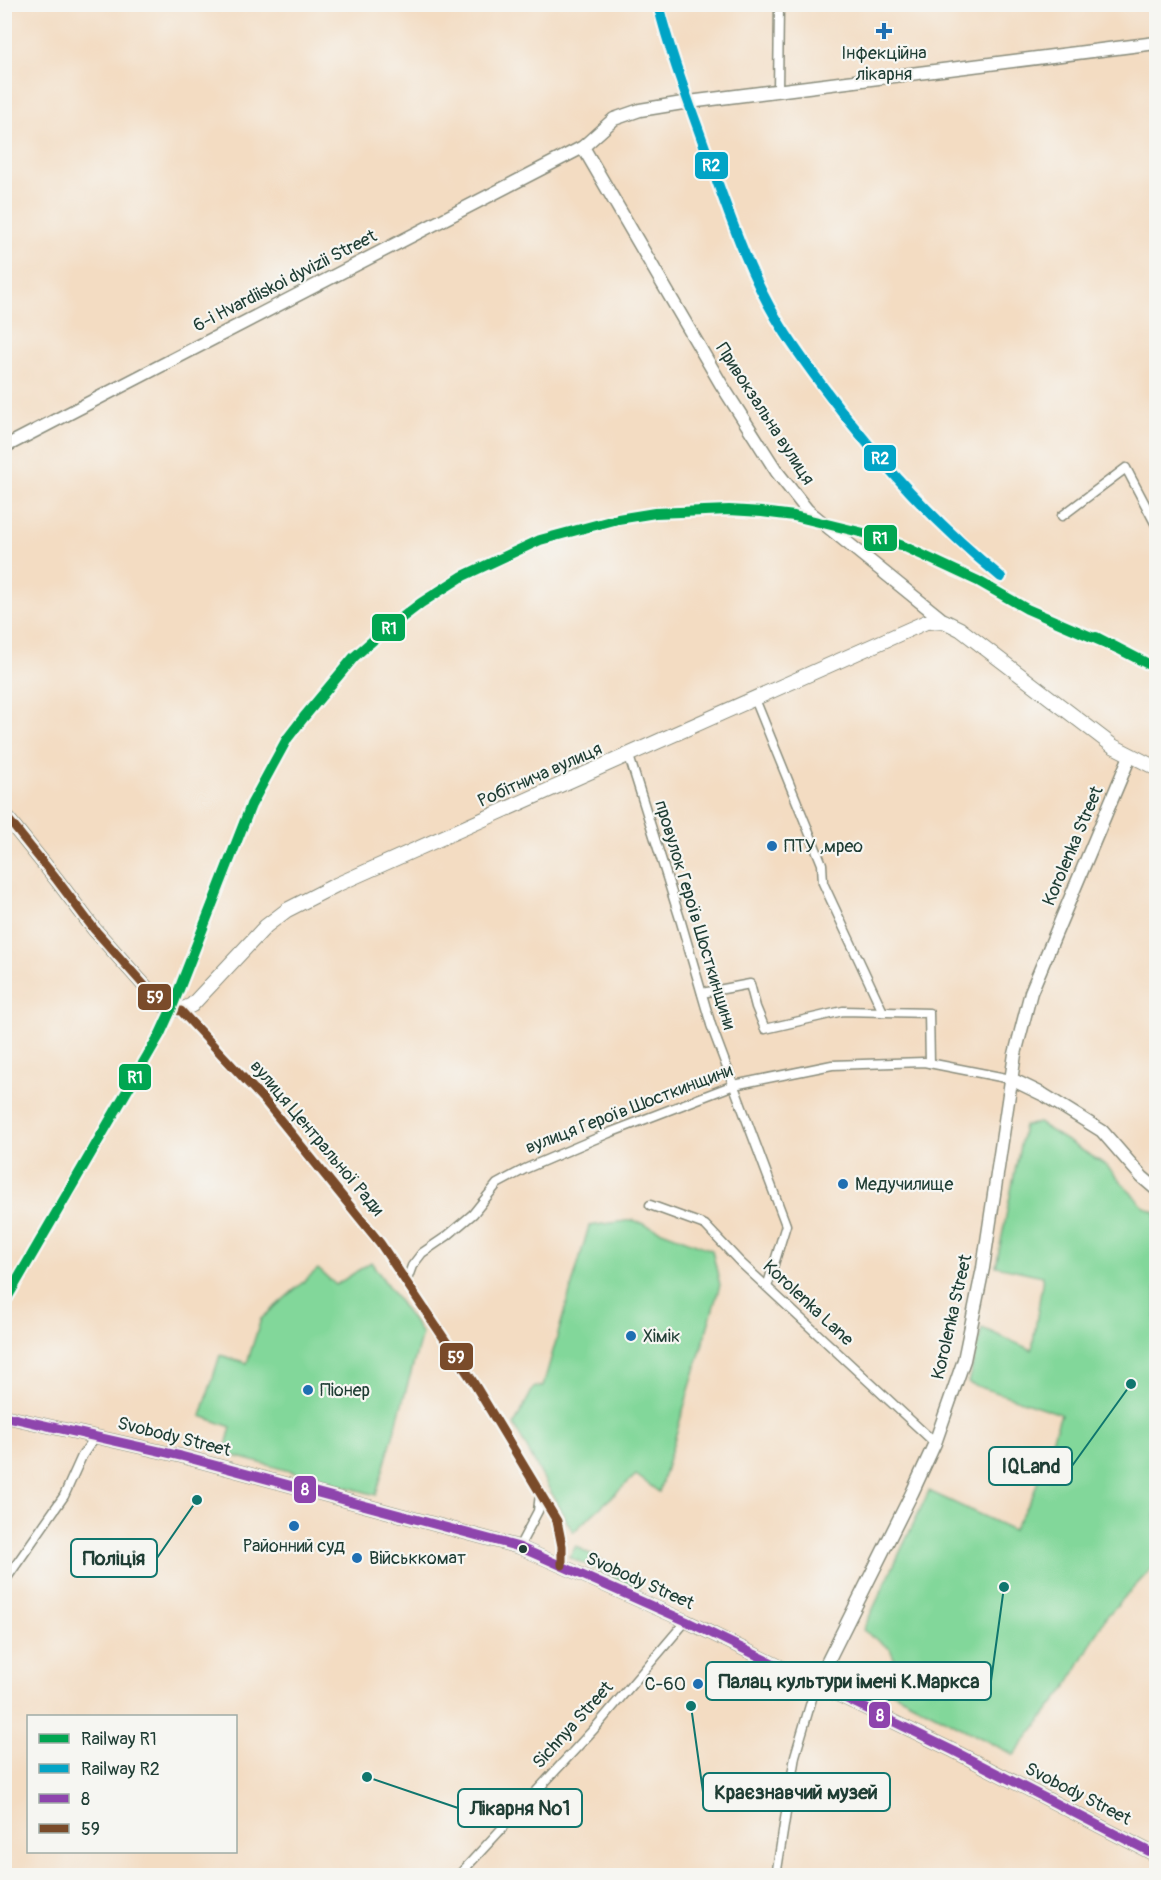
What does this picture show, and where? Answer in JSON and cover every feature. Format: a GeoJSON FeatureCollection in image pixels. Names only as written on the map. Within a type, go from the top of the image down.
{"type":"FeatureCollection","features":[{"type":"Feature","properties":{"kind":"main road","name":"6-i Hvardiiskoi dyvizii Street"},"geometry":{"type":"LineString","coordinates":[[4,447],[583,147],[614,119],[640,110],[689,102],[1156,43]]}},
{"type":"Feature","properties":{"kind":"main road","name":"Привокзальна вулиця"},"geometry":{"type":"LineString","coordinates":[[583,147],[721,384],[777,472],[807,510],[944,621],[960,629],[1113,746],[1156,768]]}},
{"type":"Feature","properties":{"kind":"main road","name":"Робітнича вулиця"},"geometry":{"type":"LineString","coordinates":[[182,1011],[202,996],[266,926],[287,910],[336,885],[926,622],[944,621]]}},
{"type":"Feature","properties":{"kind":"main road","name":"Korolenka Street"},"geometry":{"type":"LineString","coordinates":[[816,1685],[935,1443],[964,1360],[987,1239],[1015,1054],[1031,992],[1130,756]]}},
{"type":"Feature","properties":{"kind":"main road","name":"вулиця Центральної Ради"},"geometry":{"type":"LineString","coordinates":[[4,814],[94,928],[159,1002],[171,1010],[182,1011]]}},
{"type":"Feature","properties":{"kind":"main road","name":"вулиця Героїв Шосткинщини"},"geometry":{"type":"LineString","coordinates":[[1011,1079],[1044,1095],[1102,1131],[1142,1177],[1156,1189]]}},
{"type":"Feature","properties":{"kind":"main road","name":"Svobody Street"},"geometry":{"type":"LineString","coordinates":[[4,1416],[181,1456],[519,1547],[686,1621],[954,1751],[1156,1855]]}},
{"type":"Feature","properties":{"kind":"street"},"geometry":{"type":"LineString","coordinates":[[778,92],[779,4]]}},
{"type":"Feature","properties":{"kind":"street"},"geometry":{"type":"LineString","coordinates":[[1062,516],[1126,468],[1156,525]]}},
{"type":"Feature","properties":{"kind":"street"},"geometry":{"type":"LineString","coordinates":[[755,699],[822,864],[823,883],[882,1009]]}},
{"type":"Feature","properties":{"kind":"street","name":"провулок Героїв Шосткинщини"},"geometry":{"type":"LineString","coordinates":[[629,756],[711,1025],[786,1225],[767,1287]]}},
{"type":"Feature","properties":{"kind":"street"},"geometry":{"type":"LineString","coordinates":[[702,993],[750,984],[765,1029],[843,1011],[882,1009],[928,1012],[930,1063]]}},
{"type":"Feature","properties":{"kind":"street","name":"вулиця Центральної Ради"},"geometry":{"type":"LineString","coordinates":[[182,1011],[243,1075],[294,1134],[380,1243],[406,1280],[489,1407],[557,1521],[562,1546],[562,1565]]}},
{"type":"Feature","properties":{"kind":"street","name":"вулиця Героїв Шосткинщини"},"geometry":{"type":"LineString","coordinates":[[406,1280],[412,1266],[422,1253],[473,1214],[497,1184],[525,1169],[609,1133],[734,1085],[832,1065],[930,1063],[1011,1079]]}},
{"type":"Feature","properties":{"kind":"street","name":"Korolenka Lane"},"geometry":{"type":"LineString","coordinates":[[650,1205],[705,1225],[767,1287],[935,1443]]}},
{"type":"Feature","properties":{"kind":"street"},"geometry":{"type":"LineString","coordinates":[[4,1582],[64,1496],[82,1456],[95,1437]]}},
{"type":"Feature","properties":{"kind":"street"},"geometry":{"type":"LineString","coordinates":[[519,1547],[538,1511],[540,1493]]}},
{"type":"Feature","properties":{"kind":"street","name":"Sichnya Street"},"geometry":{"type":"LineString","coordinates":[[458,1875],[594,1729],[686,1621]]}},
{"type":"Feature","properties":{"kind":"street","name":"Korolenka Street"},"geometry":{"type":"LineString","coordinates":[[776,1875],[795,1756],[816,1685]]}},
{"type":"Feature","properties":{"kind":"green space"},"geometry":{"type":"Polygon","coordinates":[[[1038,1123],[1106,1165],[1143,1206],[1156,1213],[1156,1564],[1106,1617],[1066,1688],[1014,1755],[892,1692],[898,1668],[890,1649],[863,1630],[929,1491],[1013,1530],[1033,1495],[1061,1414],[968,1383],[982,1328],[1032,1350],[1043,1276],[996,1266],[1024,1126],[1038,1123]]]}},
{"type":"Feature","properties":{"kind":"green space","name":"Хімік"},"geometry":{"type":"Polygon","coordinates":[[[633,1220],[712,1250],[720,1285],[659,1492],[636,1475],[573,1532],[514,1425],[534,1387],[543,1386],[589,1226],[633,1220]]]}},
{"type":"Feature","properties":{"kind":"green space","name":"Піонер"},"geometry":{"type":"Polygon","coordinates":[[[371,1262],[422,1334],[376,1495],[224,1453],[231,1427],[201,1416],[220,1355],[247,1363],[261,1319],[318,1269],[336,1285],[371,1262]]]}},
{"type":"Feature","properties":{"kind":"green space"},"geometry":{"type":"Polygon","coordinates":[[[576,1546],[641,1584],[639,1589],[569,1557],[576,1546]]]}},
{"type":"Feature","properties":{"kind":"rail line","name":"R2"},"geometry":{"type":"LineString","coordinates":[[658,4],[682,82],[731,220],[756,280],[776,318],[823,387],[889,469],[931,514],[1001,577]]}},
{"type":"Feature","properties":{"kind":"rail line","name":"R1"},"geometry":{"type":"LineString","coordinates":[[4,1303],[160,1034],[251,805],[287,739],[354,657],[421,603],[463,576],[540,540],[618,519],[655,513],[729,510],[762,512],[794,516],[872,535],[903,546],[978,581],[1027,609],[1117,648]]}},
{"type":"Feature","properties":{"kind":"rail line","name":"R1"},"geometry":{"type":"LineString","coordinates":[[1096,637],[1156,668]]}},
{"type":"Feature","properties":{"kind":"transit line","name":"59"},"geometry":{"type":"LineString","coordinates":[[4,814],[94,929],[159,1002],[171,1010],[181,1011],[265,1101],[380,1243],[472,1380],[557,1521],[562,1546],[562,1565]]}},
{"type":"Feature","properties":{"kind":"transit line","name":"8"},"geometry":{"type":"LineString","coordinates":[[4,1416],[181,1456],[519,1547],[686,1621],[954,1751],[1156,1855]]}},
{"type":"Feature","properties":{"kind":"place","name":"Інфекційна лікарня"},"geometry":{"type":"Point","coordinates":[884,31]}},
{"type":"Feature","properties":{"kind":"place","name":"ПТУ ,мрео"},"geometry":{"type":"Point","coordinates":[772,846]}},
{"type":"Feature","properties":{"kind":"place","name":"Медучилище"},"geometry":{"type":"Point","coordinates":[843,1184]}},
{"type":"Feature","properties":{"kind":"place","name":"Хімік"},"geometry":{"type":"Point","coordinates":[631,1336]}},
{"type":"Feature","properties":{"kind":"place","name":"IQLand"},"geometry":{"type":"Point","coordinates":[1131,1384]}},
{"type":"Feature","properties":{"kind":"place","name":"Піонер"},"geometry":{"type":"Point","coordinates":[308,1390]}},
{"type":"Feature","properties":{"kind":"place","name":"Поліція"},"geometry":{"type":"Point","coordinates":[197,1500]}},
{"type":"Feature","properties":{"kind":"place","name":"Районний суд"},"geometry":{"type":"Point","coordinates":[294,1526]}},
{"type":"Feature","properties":{"kind":"place","name":"Військкомат"},"geometry":{"type":"Point","coordinates":[357,1558]}},
{"type":"Feature","properties":{"kind":"place","name":"Палац культури імені К.Маркса"},"geometry":{"type":"Point","coordinates":[1004,1587]}},
{"type":"Feature","properties":{"kind":"place","name":"С-60"},"geometry":{"type":"Point","coordinates":[698,1684]}},
{"type":"Feature","properties":{"kind":"place","name":"Краєзнавчий музей"},"geometry":{"type":"Point","coordinates":[691,1706]}},
{"type":"Feature","properties":{"kind":"place","name":"Лікарня №1"},"geometry":{"type":"Point","coordinates":[367,1777]}}]}
